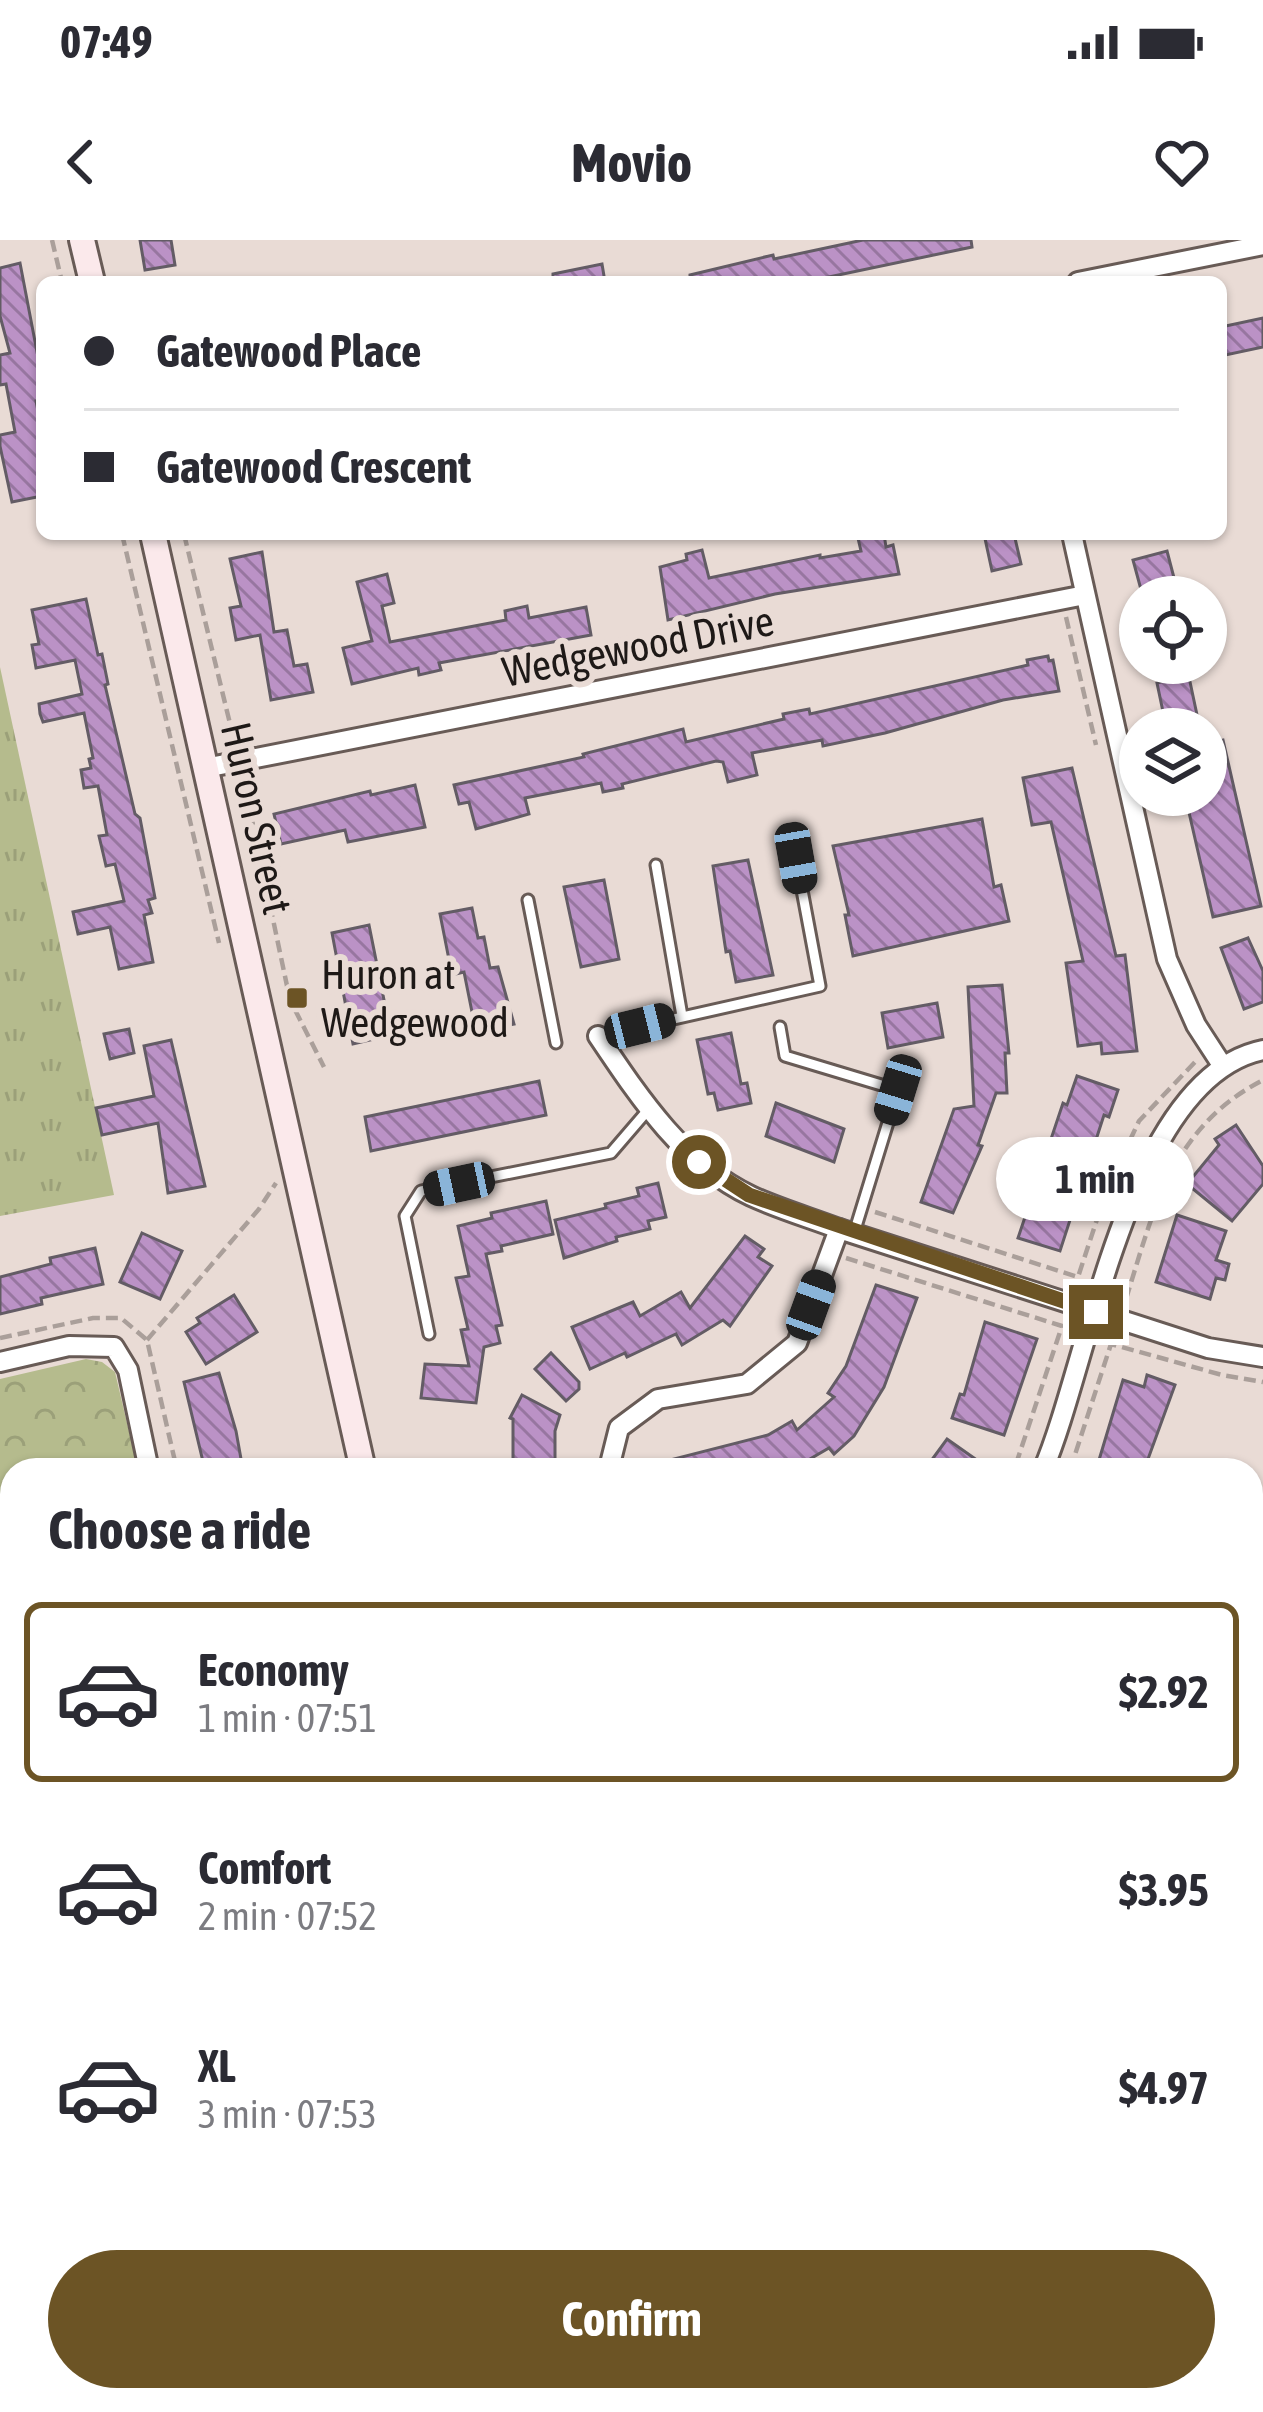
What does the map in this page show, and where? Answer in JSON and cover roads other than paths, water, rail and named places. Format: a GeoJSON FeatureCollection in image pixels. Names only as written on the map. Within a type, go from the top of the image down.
{"type":"FeatureCollection","features":[{"type":"Feature","properties":{"kind":"main road"},"geometry":{"type":"LineString","coordinates":[[82,240],[91,276]]}},
{"type":"Feature","properties":{"kind":"main road","name":"Huron Street"},"geometry":{"type":"LineString","coordinates":[[154,540],[360,1458]]}},
{"type":"Feature","properties":{"kind":"street"},"geometry":{"type":"LineString","coordinates":[[1105,276],[1251,244]]}},
{"type":"Feature","properties":{"kind":"street"},"geometry":{"type":"LineString","coordinates":[[1073,540],[1166,959],[1196,1025],[1222,1065]]}},
{"type":"Feature","properties":{"kind":"street","name":"Wedgewood Drive"},"geometry":{"type":"LineString","coordinates":[[206,768],[1085,595]]}},
{"type":"Feature","properties":{"kind":"street"},"geometry":{"type":"LineString","coordinates":[[598,1036],[648,1110],[699,1162],[749,1195],[1208,1348],[1263,1357]]}},
{"type":"Feature","properties":{"kind":"street"},"geometry":{"type":"LineString","coordinates":[[1047,1458],[1127,1207],[1158,1139],[1222,1065],[1263,1050]]}},
{"type":"Feature","properties":{"kind":"street"},"geometry":{"type":"LineString","coordinates":[[611,1458],[619,1427],[658,1399],[747,1384],[797,1342],[846,1231]]}},
{"type":"Feature","properties":{"kind":"street"},"geometry":{"type":"LineString","coordinates":[[0,1362],[69,1346],[114,1347],[128,1370],[146,1458]]}},
{"type":"Feature","properties":{"kind":"lane"},"geometry":{"type":"LineString","coordinates":[[598,1036],[820,986],[796,858]]}},
{"type":"Feature","properties":{"kind":"lane"},"geometry":{"type":"LineString","coordinates":[[656,865],[682,1016]]}},
{"type":"Feature","properties":{"kind":"lane"},"geometry":{"type":"LineString","coordinates":[[528,900],[556,1043]]}},
{"type":"Feature","properties":{"kind":"lane"},"geometry":{"type":"LineString","coordinates":[[780,1027],[784,1056],[898,1090],[846,1231]]}},
{"type":"Feature","properties":{"kind":"lane"},"geometry":{"type":"LineString","coordinates":[[429,1334],[405,1216],[421,1192],[611,1153],[648,1110]]}},
{"type":"Feature","properties":{"kind":"place","name":"Huron at Wedgewood"},"geometry":{"type":"Point","coordinates":[297,998]}}]}
